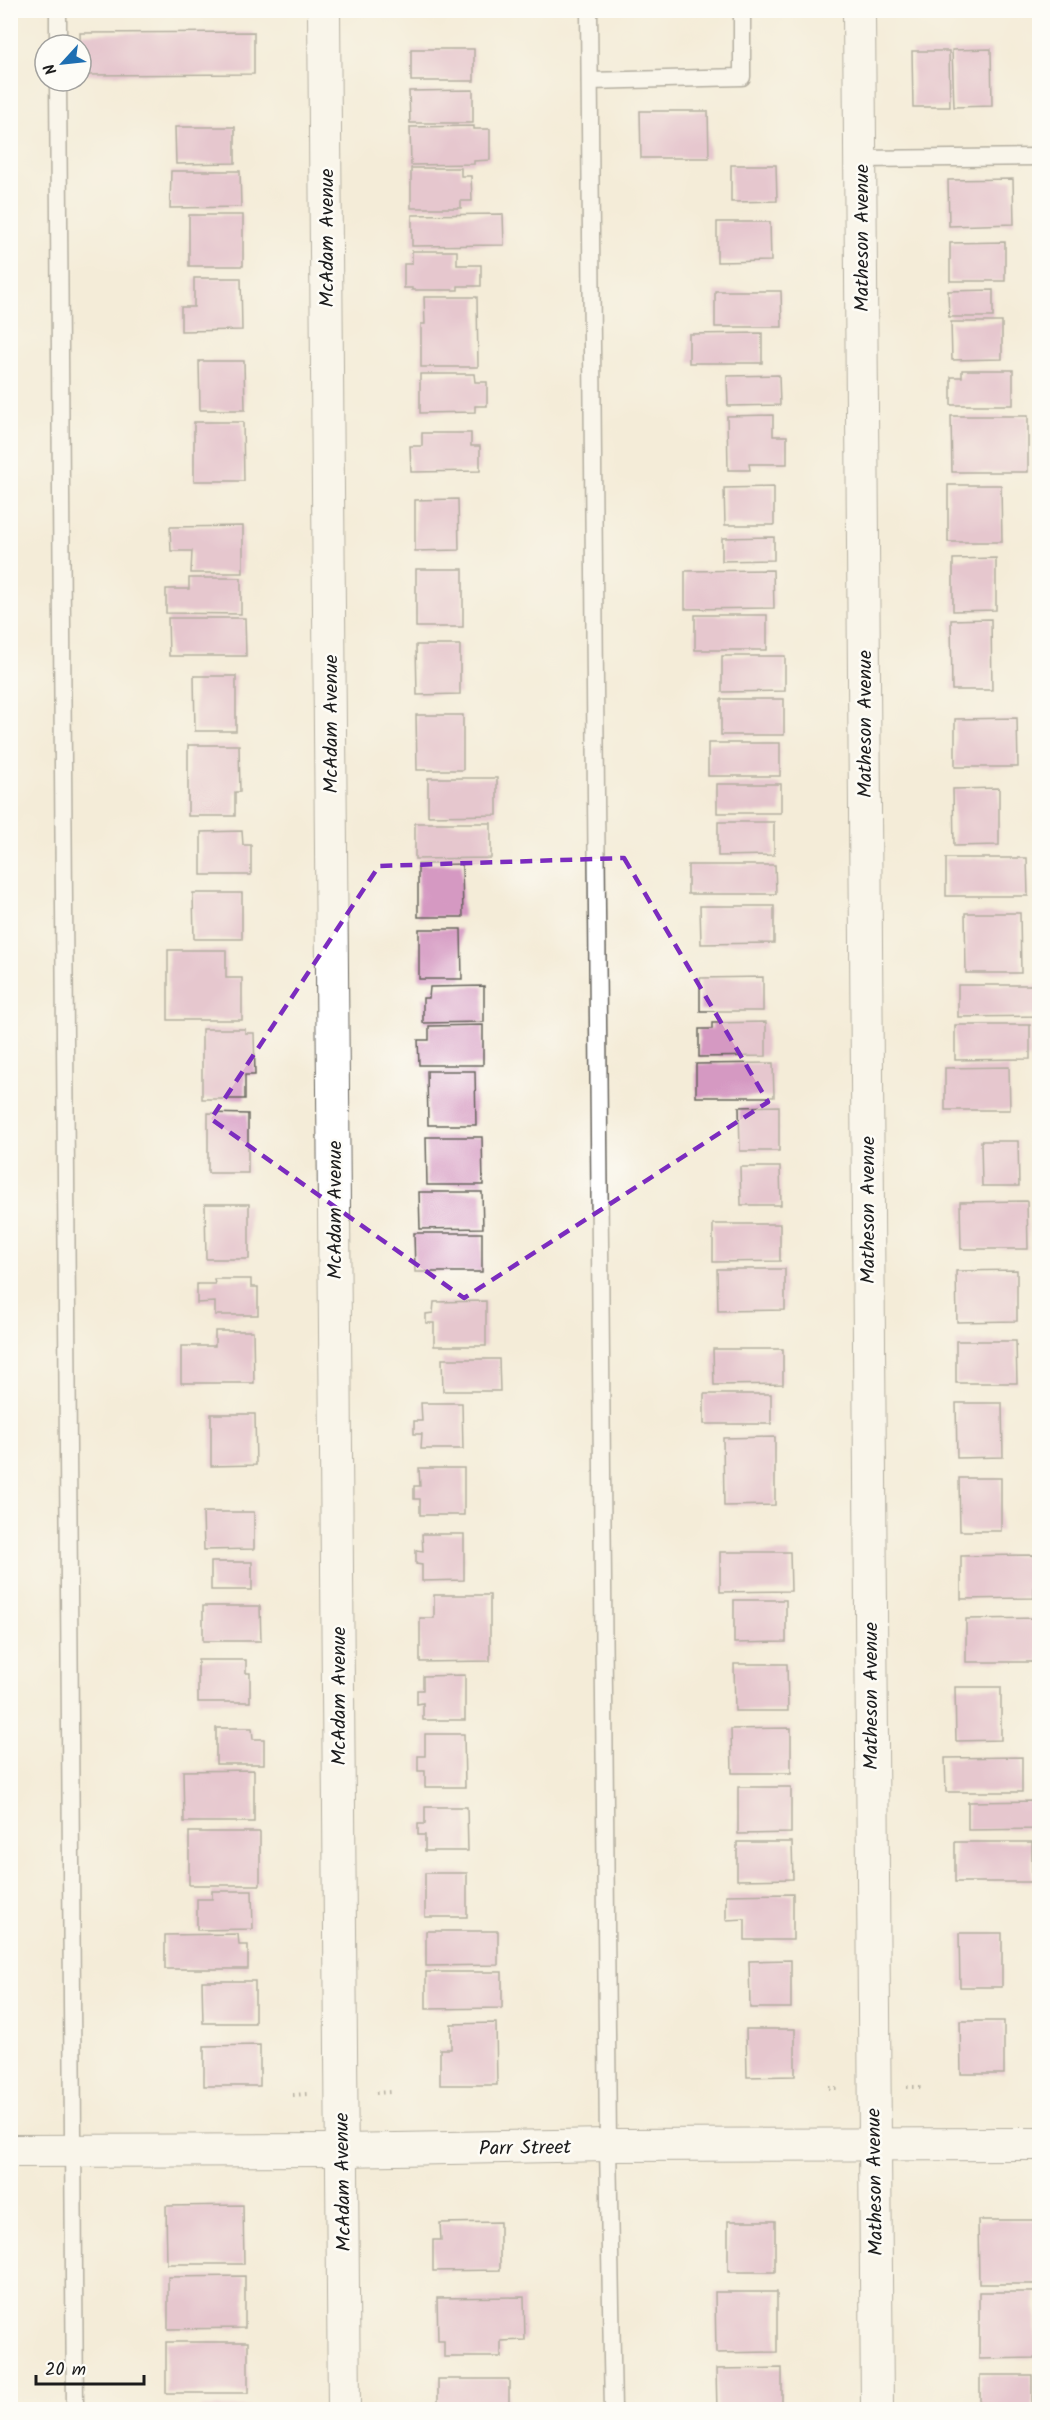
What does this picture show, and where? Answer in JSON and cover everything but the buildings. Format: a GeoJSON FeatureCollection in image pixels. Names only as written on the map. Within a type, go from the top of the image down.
{"type":"FeatureCollection","features":[{"type":"Feature","properties":{"kind":"street","name":"McAdam Avenue"},"geometry":{"type":"LineString","coordinates":[[324,10],[344,2409]]}},
{"type":"Feature","properties":{"kind":"street","name":"Matheson Avenue"},"geometry":{"type":"LineString","coordinates":[[859,10],[877,2409]]}},
{"type":"Feature","properties":{"kind":"street","name":"Parr Street"},"geometry":{"type":"LineString","coordinates":[[10,2151],[342,2150],[608,2145],[1040,2144]]}},
{"type":"Feature","properties":{"kind":"lane"},"geometry":{"type":"LineString","coordinates":[[58,10],[58,33]]}},
{"type":"Feature","properties":{"kind":"lane"},"geometry":{"type":"LineString","coordinates":[[589,10],[608,2145],[613,2409]]}},
{"type":"Feature","properties":{"kind":"lane"},"geometry":{"type":"LineString","coordinates":[[590,81],[742,77],[742,10]]}},
{"type":"Feature","properties":{"kind":"lane"},"geometry":{"type":"LineString","coordinates":[[58,93],[75,2409]]}},
{"type":"Feature","properties":{"kind":"lane"},"geometry":{"type":"LineString","coordinates":[[860,159],[1040,157]]}},
{"type":"Feature","properties":{"kind":"highlighted area"},"geometry":{"type":"Polygon","coordinates":[[[624,858],[768,1102],[464,1298],[211,1119],[379,866],[624,858]]]}}]}
